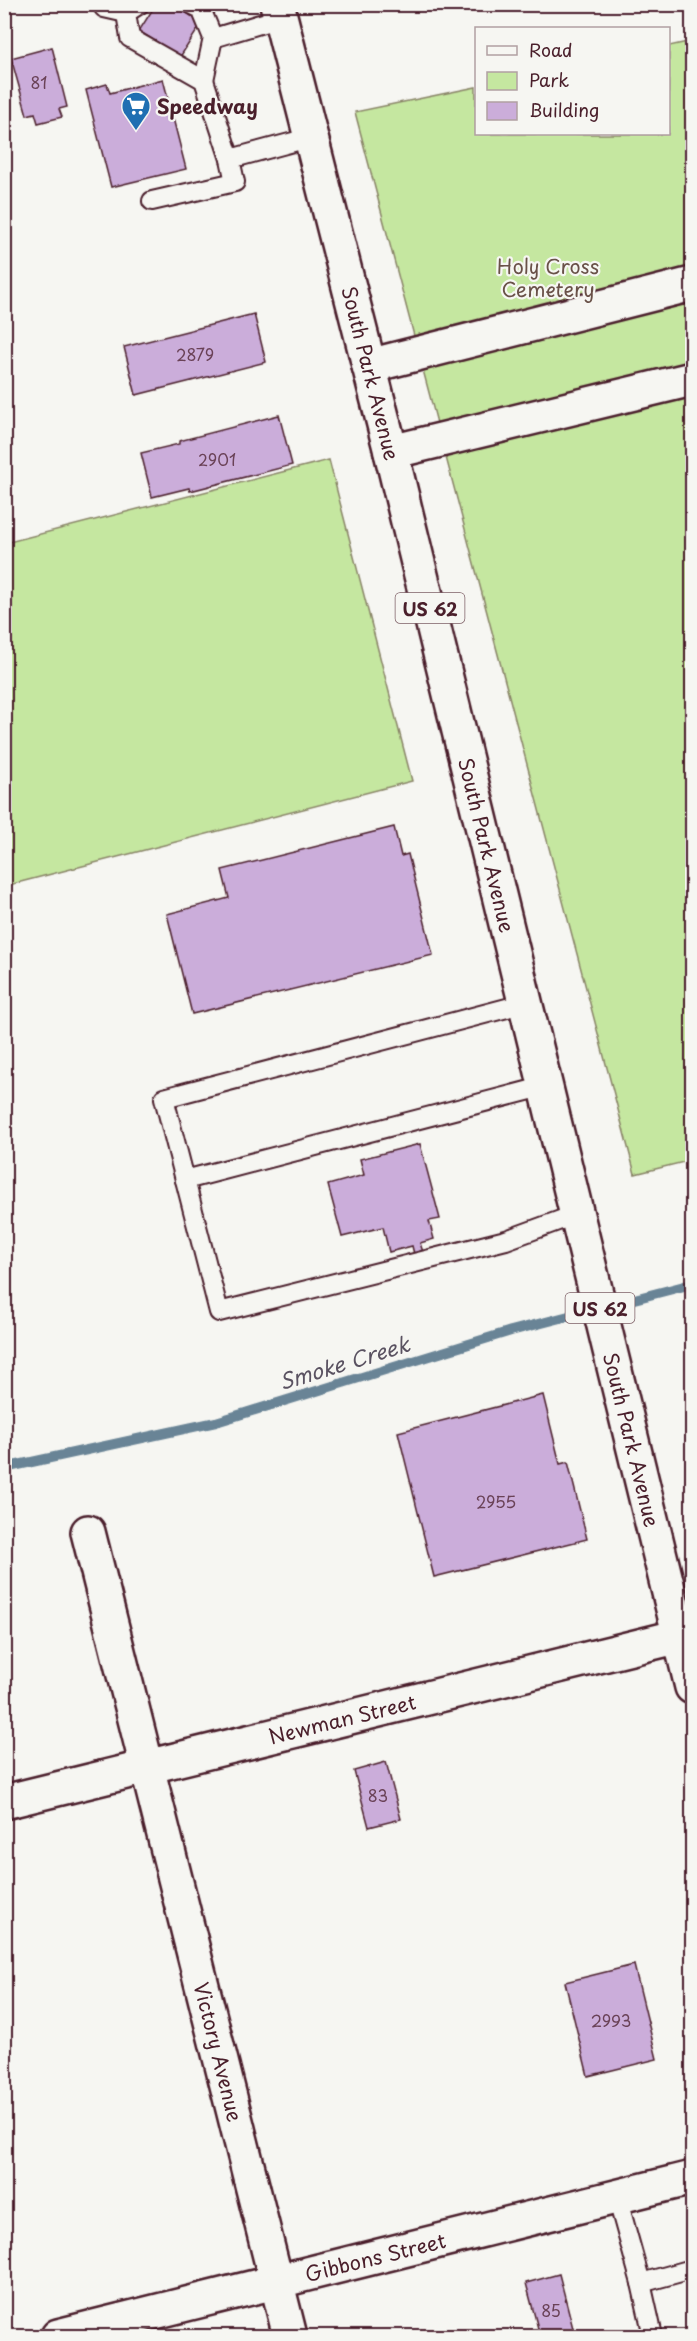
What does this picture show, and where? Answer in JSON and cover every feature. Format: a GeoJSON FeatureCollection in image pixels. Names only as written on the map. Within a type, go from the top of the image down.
{"type":"FeatureCollection","features":[{"type":"Feature","properties":{"kind":"street","name":"South Park Avenue"},"geometry":{"type":"LineString","coordinates":[[279,11],[392,452],[693,1687]]}},
{"type":"Feature","properties":{"kind":"street"},"geometry":{"type":"LineString","coordinates":[[369,366],[693,284]]}},
{"type":"Feature","properties":{"kind":"street"},"geometry":{"type":"LineString","coordinates":[[392,452],[693,379]]}},
{"type":"Feature","properties":{"kind":"street","name":"Victory Avenue"},"geometry":{"type":"LineString","coordinates":[[88,1532],[290,2337]]}},
{"type":"Feature","properties":{"kind":"street","name":"Newman Street"},"geometry":{"type":"LineString","coordinates":[[4,1802],[680,1636]]}},
{"type":"Feature","properties":{"kind":"street","name":"Gibbons Street"},"geometry":{"type":"LineString","coordinates":[[58,2337],[693,2178]]}},
{"type":"Feature","properties":{"kind":"lane"},"geometry":{"type":"LineString","coordinates":[[104,4],[104,8],[133,9],[130,38],[204,80]]}},
{"type":"Feature","properties":{"kind":"lane"},"geometry":{"type":"LineString","coordinates":[[152,201],[235,182],[230,159],[204,80],[213,38],[201,9],[191,4]]}},
{"type":"Feature","properties":{"kind":"lane"},"geometry":{"type":"LineString","coordinates":[[213,38],[279,11]]}},
{"type":"Feature","properties":{"kind":"lane"},"geometry":{"type":"LineString","coordinates":[[230,159],[312,137]]}},
{"type":"Feature","properties":{"kind":"lane"},"geometry":{"type":"LineString","coordinates":[[526,1003],[164,1098],[219,1312],[506,1240],[577,1214]]}},
{"type":"Feature","properties":{"kind":"lane"},"geometry":{"type":"LineString","coordinates":[[185,1180],[546,1086]]}},
{"type":"Feature","properties":{"kind":"lane"},"geometry":{"type":"LineString","coordinates":[[617,2197],[641,2283],[653,2337]]}},
{"type":"Feature","properties":{"kind":"lane"},"geometry":{"type":"LineString","coordinates":[[641,2283],[693,2270]]}},
{"type":"Feature","properties":{"kind":"green space","name":"Holy Cross Cemetery"},"geometry":{"type":"Polygon","coordinates":[[[692,41],[692,1160],[635,1174],[355,112],[475,87],[475,135],[670,135],[670,46],[692,41]]]}},
{"type":"Feature","properties":{"kind":"green space"},"geometry":{"type":"Polygon","coordinates":[[[329,460],[412,781],[5,886],[5,543],[329,460]]]}},
{"type":"Feature","properties":{"kind":"building"},"geometry":{"type":"Polygon","coordinates":[[[156,4],[173,4],[202,23],[180,57],[139,31],[156,4]]]}},
{"type":"Feature","properties":{"kind":"building"},"geometry":{"type":"Polygon","coordinates":[[[52,47],[67,107],[59,109],[62,117],[38,123],[35,113],[27,115],[11,58],[52,47]]]}},
{"type":"Feature","properties":{"kind":"building","name":"Speedway"},"geometry":{"type":"Polygon","coordinates":[[[163,79],[186,169],[111,187],[86,90],[107,84],[110,93],[163,79]]]}},
{"type":"Feature","properties":{"kind":"building"},"geometry":{"type":"Polygon","coordinates":[[[254,314],[266,362],[136,395],[124,347],[254,314]]]}},
{"type":"Feature","properties":{"kind":"building"},"geometry":{"type":"Polygon","coordinates":[[[279,415],[292,465],[190,491],[189,488],[152,497],[141,453],[279,415]]]}},
{"type":"Feature","properties":{"kind":"building"},"geometry":{"type":"Polygon","coordinates":[[[394,827],[401,856],[408,854],[433,955],[192,1014],[167,914],[229,898],[222,870],[394,827]]]}},
{"type":"Feature","properties":{"kind":"building"},"geometry":{"type":"Polygon","coordinates":[[[420,1144],[440,1219],[429,1221],[434,1239],[420,1243],[423,1252],[414,1254],[412,1246],[389,1252],[383,1227],[342,1237],[328,1185],[364,1175],[360,1159],[420,1144]]]}},
{"type":"Feature","properties":{"kind":"building"},"geometry":{"type":"Polygon","coordinates":[[[543,1395],[560,1464],[568,1462],[587,1539],[434,1577],[398,1432],[543,1395]]]}},
{"type":"Feature","properties":{"kind":"building"},"geometry":{"type":"Polygon","coordinates":[[[386,1762],[401,1819],[369,1827],[354,1771],[386,1762]]]}},
{"type":"Feature","properties":{"kind":"building"},"geometry":{"type":"Polygon","coordinates":[[[634,1965],[657,2059],[588,2076],[565,1982],[634,1965]]]}},
{"type":"Feature","properties":{"kind":"building"},"geometry":{"type":"Polygon","coordinates":[[[559,2274],[575,2336],[540,2336],[526,2283],[559,2274]]]}},
{"type":"Feature","properties":{"kind":"waterway","name":"Smoke Creek"},"geometry":{"type":"LineString","coordinates":[[4,1468],[216,1422],[511,1331],[692,1284]]}},
{"type":"Feature","properties":{"kind":"place","name":"Speedway"},"geometry":{"type":"Point","coordinates":[136,132]}}]}
